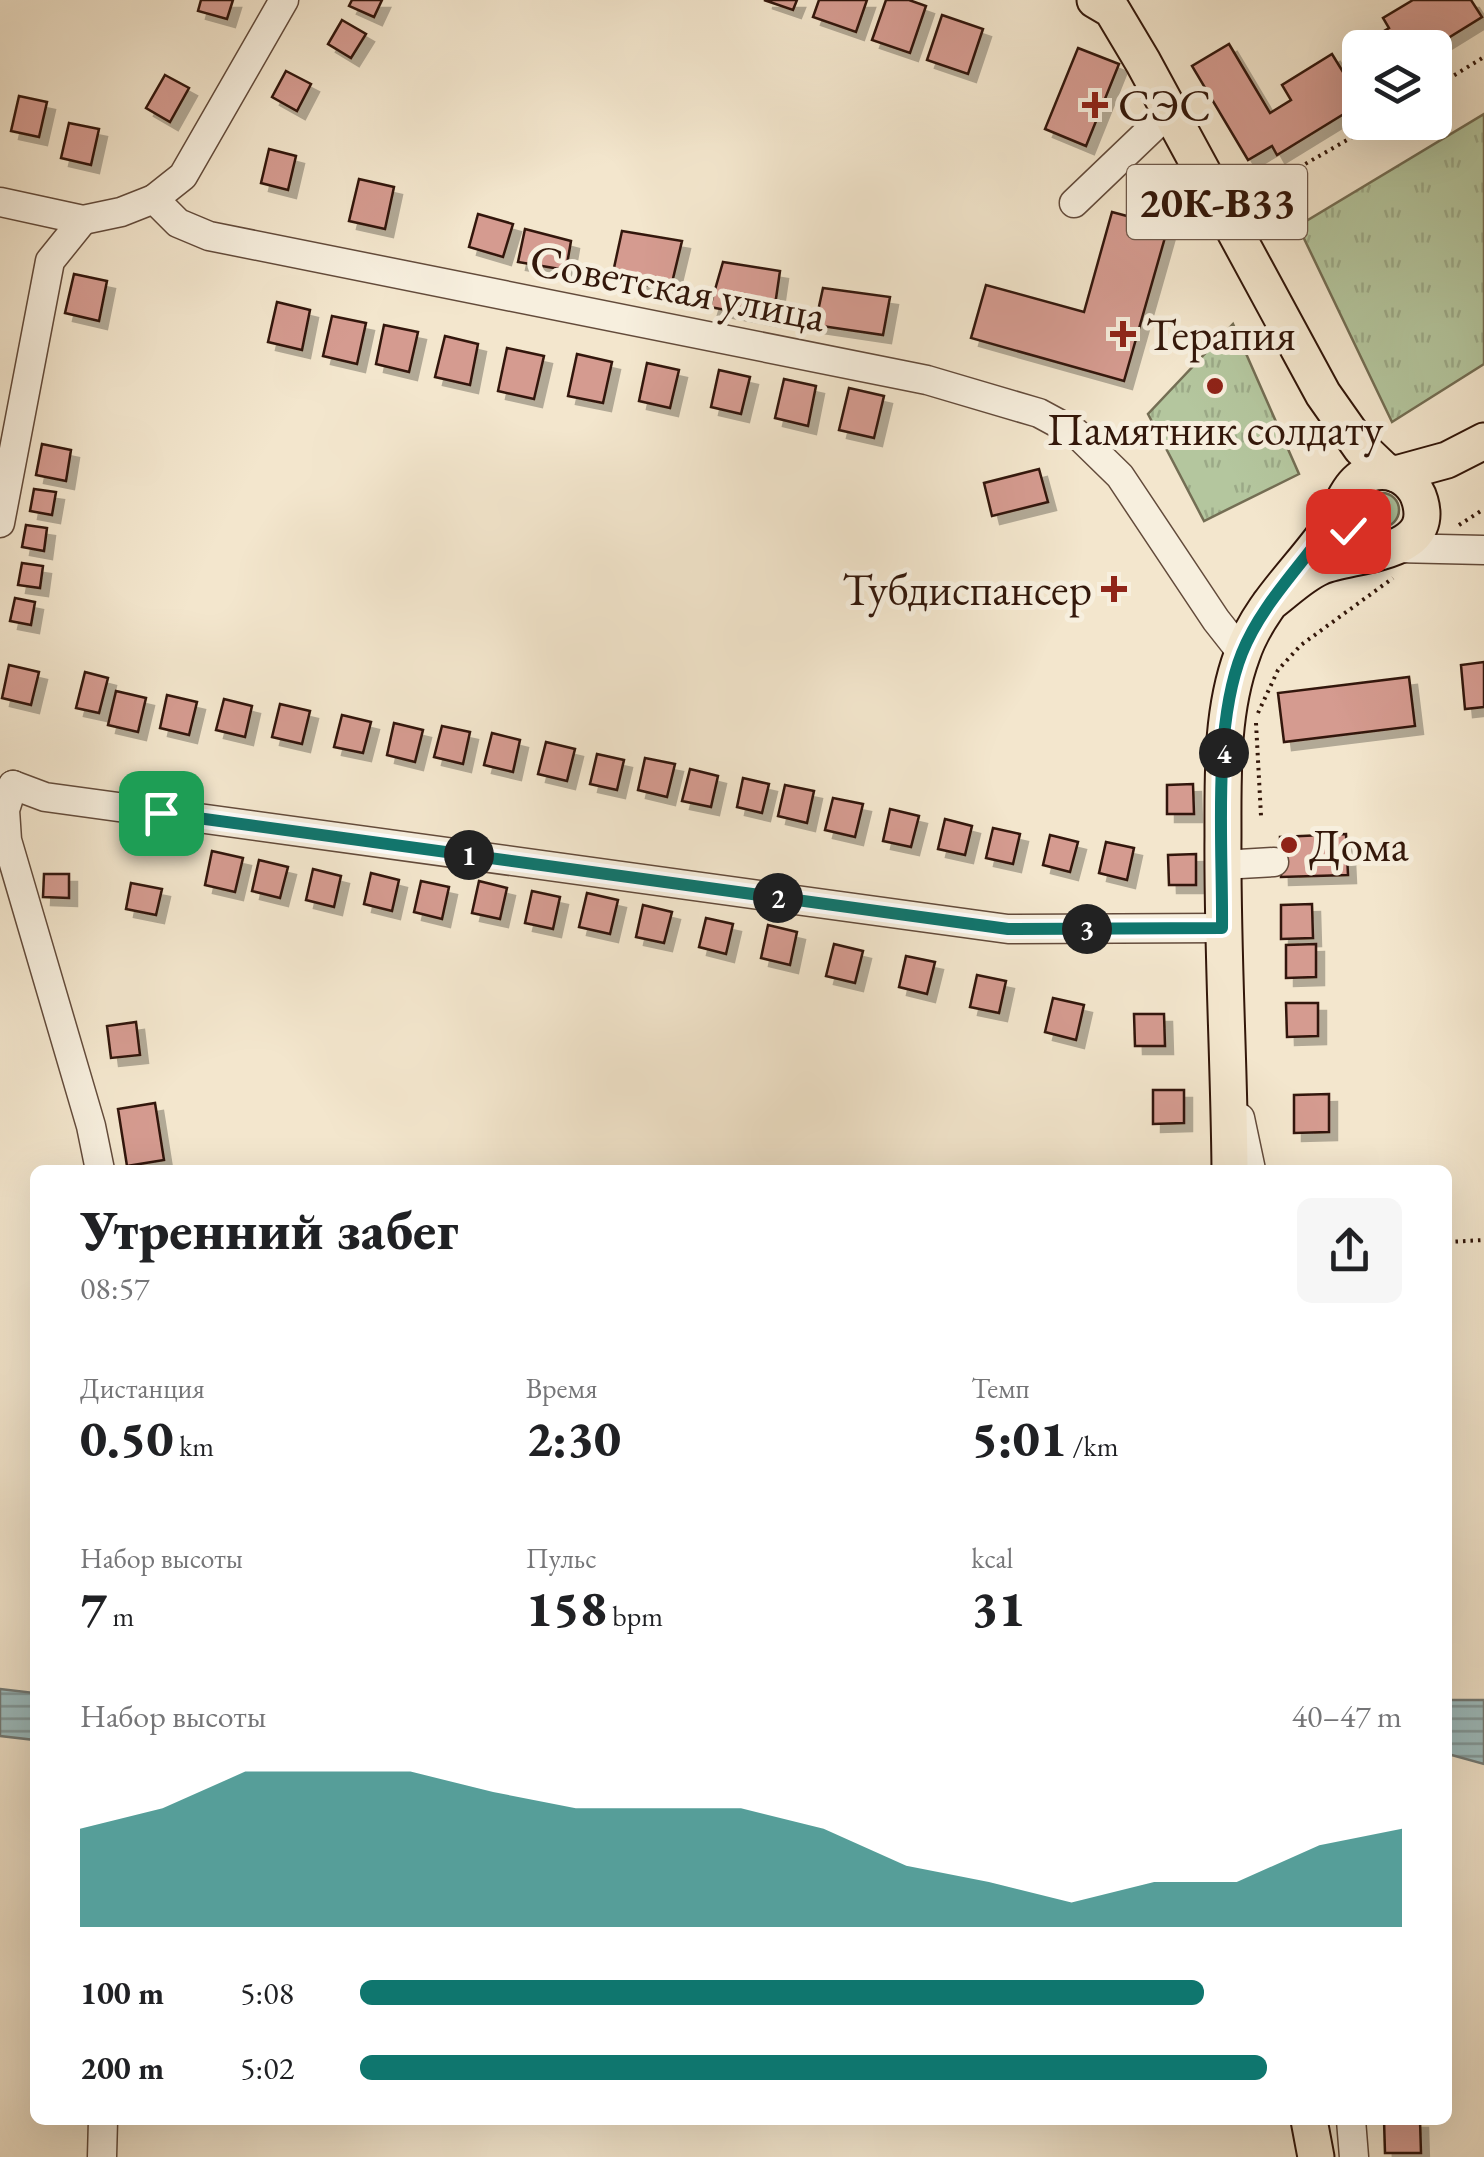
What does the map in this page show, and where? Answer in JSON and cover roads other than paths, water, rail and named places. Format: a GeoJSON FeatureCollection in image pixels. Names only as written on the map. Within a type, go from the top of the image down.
{"type":"FeatureCollection","features":[{"type":"Feature","properties":{"kind":"main road","name":"20К-В33"},"geometry":{"type":"LineString","coordinates":[[1109,3],[1323,394],[1360,448],[1413,487],[1430,526]]}},
{"type":"Feature","properties":{"kind":"main road","name":"20К-В33"},"geometry":{"type":"LineString","coordinates":[[1323,394],[1344,456],[1344,521],[1355,540],[1374,550],[1390,549]]}},
{"type":"Feature","properties":{"kind":"main road"},"geometry":{"type":"LineString","coordinates":[[1270,603],[1320,567],[1390,549],[1430,526],[1484,443]]}},
{"type":"Feature","properties":{"kind":"main road"},"geometry":{"type":"LineString","coordinates":[[1231,1164],[1222,865],[1227,727],[1242,653],[1270,603],[1330,527],[1346,495],[1364,476],[1446,460],[1484,443]]}},
{"type":"Feature","properties":{"kind":"main road"},"geometry":{"type":"LineString","coordinates":[[1310,2125],[1316,2157]]}},
{"type":"Feature","properties":{"kind":"street"},"geometry":{"type":"LineString","coordinates":[[0,202],[83,220],[120,212],[154,198],[183,176],[284,0]]}},
{"type":"Feature","properties":{"kind":"street"},"geometry":{"type":"LineString","coordinates":[[1074,203],[1168,114]]}},
{"type":"Feature","properties":{"kind":"street","name":"Советская улица"},"geometry":{"type":"LineString","coordinates":[[154,198],[178,222],[209,236],[926,380],[1039,413],[1076,433],[1120,476],[1242,653]]}},
{"type":"Feature","properties":{"kind":"street"},"geometry":{"type":"LineString","coordinates":[[0,523],[50,261],[83,220]]}},
{"type":"Feature","properties":{"kind":"street"},"geometry":{"type":"LineString","coordinates":[[1430,526],[1484,549]]}},
{"type":"Feature","properties":{"kind":"street"},"geometry":{"type":"LineString","coordinates":[[99,1165],[7,840],[4,781],[45,797],[1008,929],[1222,928]]}},
{"type":"Feature","properties":{"kind":"street"},"geometry":{"type":"LineString","coordinates":[[1222,865],[1274,862]]}},
{"type":"Feature","properties":{"kind":"street"},"geometry":{"type":"LineString","coordinates":[[102,2157],[103,2125]]}},
{"type":"Feature","properties":{"kind":"street"},"geometry":{"type":"LineString","coordinates":[[1351,2125],[1354,2157]]}},
{"type":"Feature","properties":{"kind":"water"},"geometry":{"type":"Polygon","coordinates":[[[0,1689],[30,1692],[30,1739],[0,1736],[0,1689]]]}},
{"type":"Feature","properties":{"kind":"water"},"geometry":{"type":"Polygon","coordinates":[[[1452,1700],[1484,1700],[1484,1764],[1452,1755],[1452,1700]]]}},
{"type":"Feature","properties":{"kind":"place","name":"СЭС"},"geometry":{"type":"Point","coordinates":[1095,105]}},
{"type":"Feature","properties":{"kind":"place","name":"Терапия"},"geometry":{"type":"Point","coordinates":[1123,334]}},
{"type":"Feature","properties":{"kind":"place","name":"Памятник солдату"},"geometry":{"type":"Point","coordinates":[1215,386]}},
{"type":"Feature","properties":{"kind":"place","name":"Тубдиспансер"},"geometry":{"type":"Point","coordinates":[1114,589]}},
{"type":"Feature","properties":{"kind":"place","name":"Дома"},"geometry":{"type":"Point","coordinates":[1289,845]}}]}
